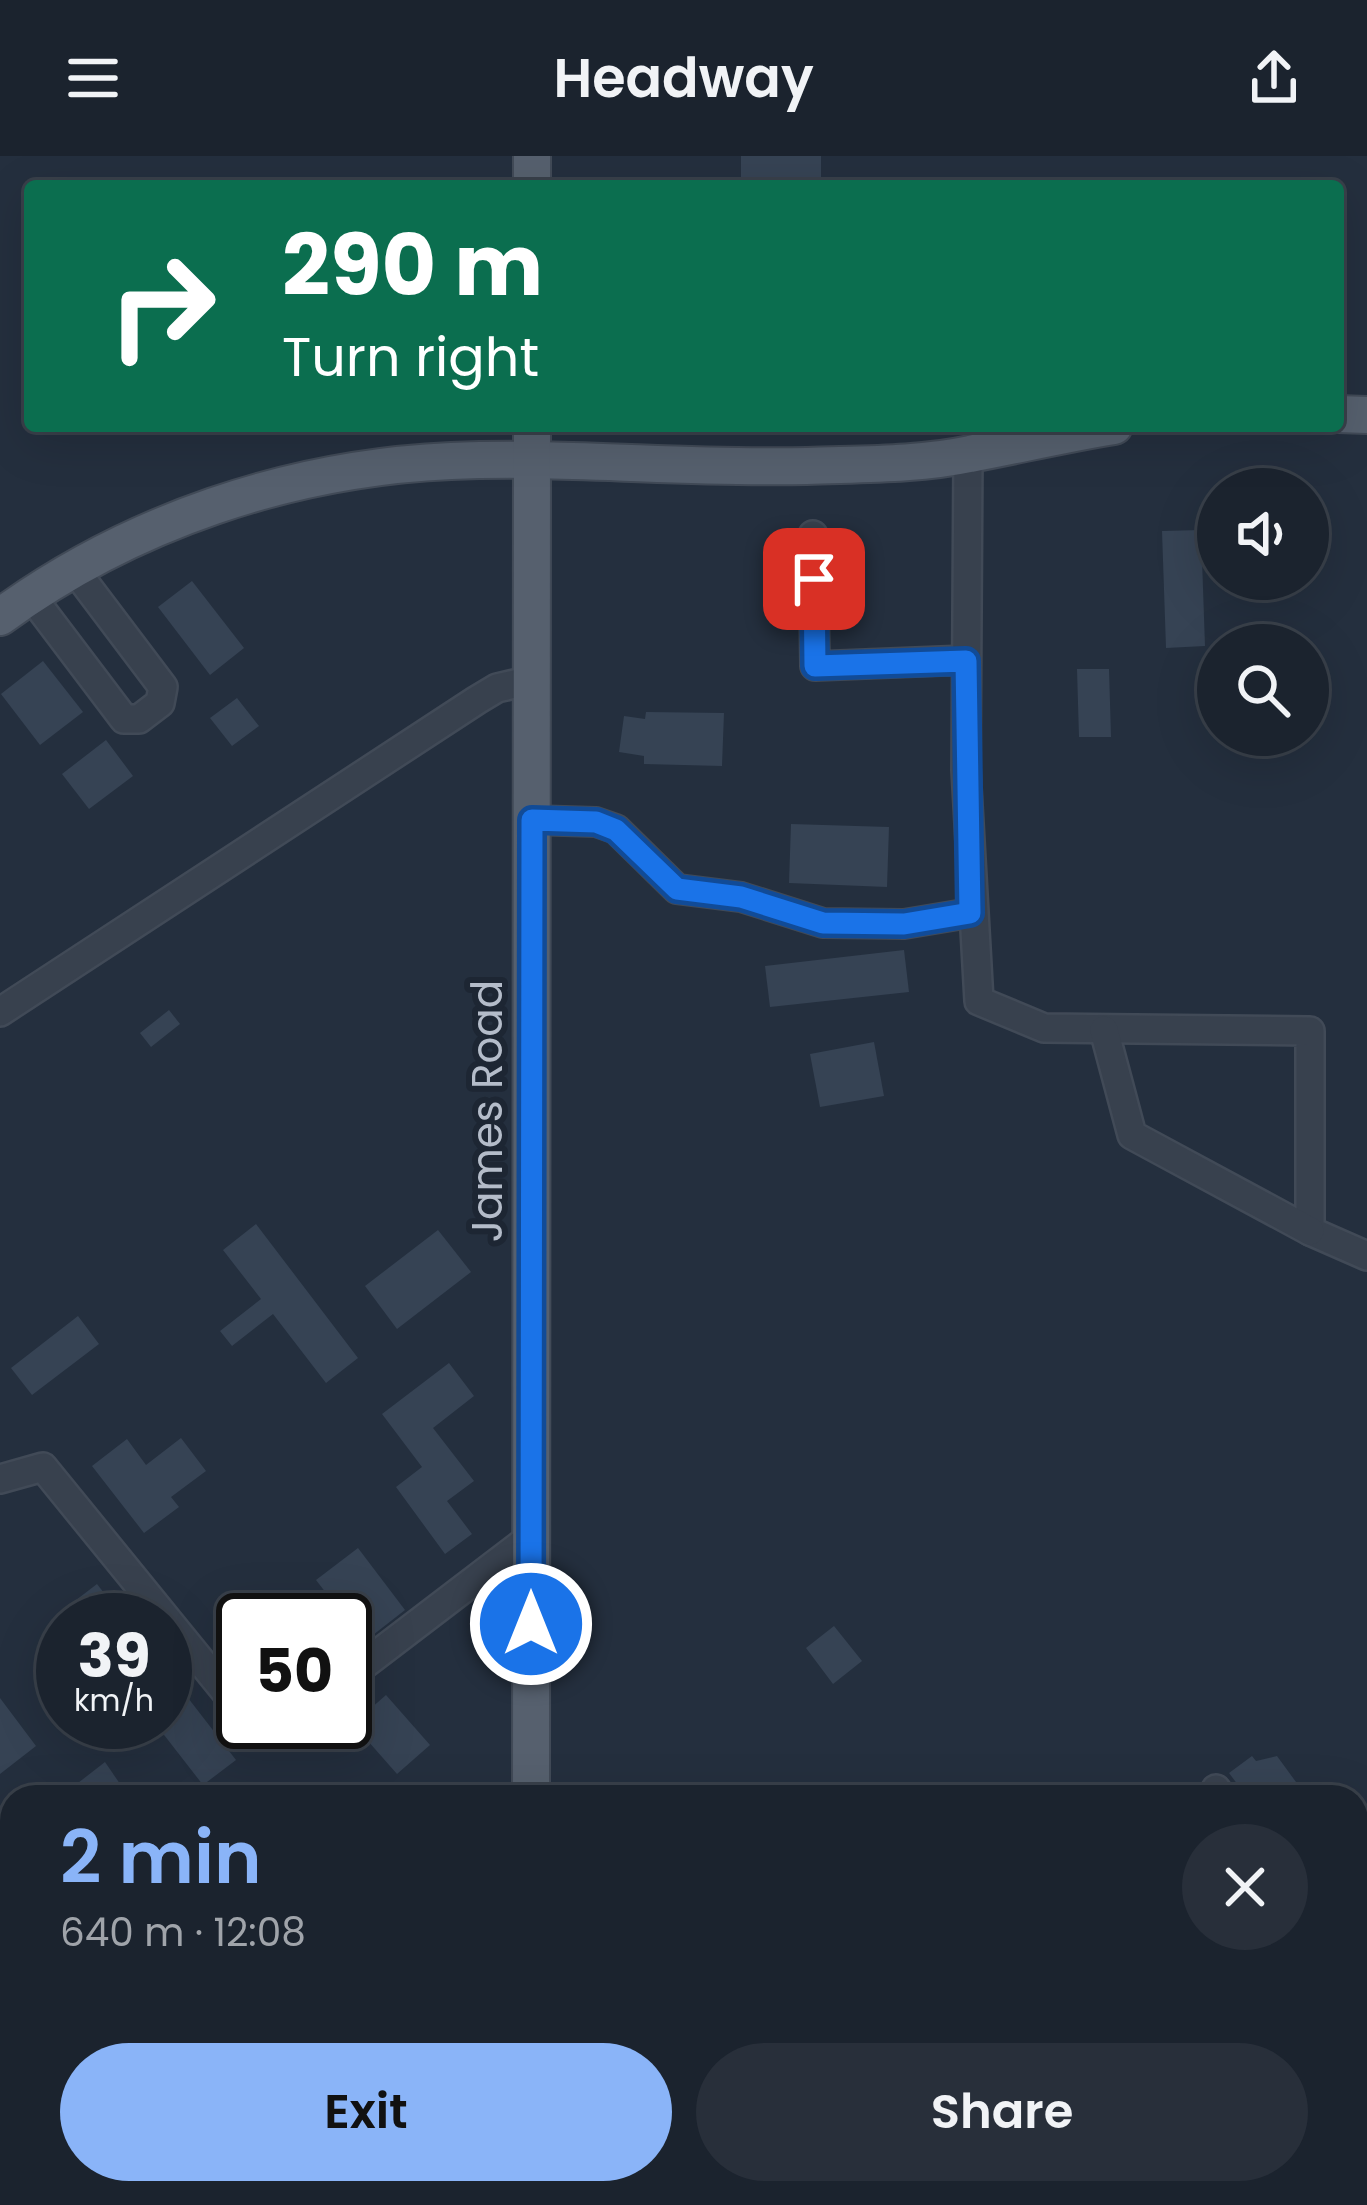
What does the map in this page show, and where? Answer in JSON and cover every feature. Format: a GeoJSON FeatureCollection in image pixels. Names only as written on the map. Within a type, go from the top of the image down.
{"type":"FeatureCollection","features":[{"type":"Feature","properties":{"kind":"main road"},"geometry":{"type":"LineString","coordinates":[[0,617],[74,569],[170,522],[280,486],[532,443],[799,466],[968,455],[1084,432]]}},
{"type":"Feature","properties":{"kind":"main road","name":"James Road"},"geometry":{"type":"LineString","coordinates":[[531,1785],[532,443]]}},
{"type":"Feature","properties":{"kind":"street"},"geometry":{"type":"LineString","coordinates":[[968,455],[970,913],[979,1001],[1044,1028],[1310,1031],[1310,1231]]}},
{"type":"Feature","properties":{"kind":"street"},"geometry":{"type":"LineString","coordinates":[[813,535],[815,666],[966,661]]}},
{"type":"Feature","properties":{"kind":"street"},"geometry":{"type":"LineString","coordinates":[[31,596],[124,719],[139,719],[160,703],[163,687],[74,569]]}},
{"type":"Feature","properties":{"kind":"street"},"geometry":{"type":"LineString","coordinates":[[0,1012],[477,700],[497,688],[532,680]]}},
{"type":"Feature","properties":{"kind":"street"},"geometry":{"type":"LineString","coordinates":[[532,820],[596,822],[616,830],[677,889],[741,897],[823,923],[904,924],[970,913]]}},
{"type":"Feature","properties":{"kind":"street"},"geometry":{"type":"LineString","coordinates":[[1104,1030],[1132,1135],[1310,1231],[1367,1256]]}},
{"type":"Feature","properties":{"kind":"street"},"geometry":{"type":"LineString","coordinates":[[0,1479],[44,1467],[216,1680]]}},
{"type":"Feature","properties":{"kind":"street"},"geometry":{"type":"LineString","coordinates":[[372,1658],[531,1537]]}},
{"type":"Feature","properties":{"kind":"building"},"geometry":{"type":"Polygon","coordinates":[[[741,156],[821,156],[821,180],[741,180],[741,156]]]}},
{"type":"Feature","properties":{"kind":"building"},"geometry":{"type":"Polygon","coordinates":[[[1197,530],[1197,600],[1203,600],[1204,624],[1197,624],[1197,646],[1166,648],[1162,531],[1197,530]]]}},
{"type":"Feature","properties":{"kind":"building"},"geometry":{"type":"Polygon","coordinates":[[[192,581],[244,648],[210,675],[158,607],[192,581]]]}},
{"type":"Feature","properties":{"kind":"building"},"geometry":{"type":"Polygon","coordinates":[[[43,661],[83,712],[40,745],[1,694],[43,661]]]}},
{"type":"Feature","properties":{"kind":"building"},"geometry":{"type":"Polygon","coordinates":[[[1077,669],[1109,669],[1111,737],[1079,737],[1077,669]]]}},
{"type":"Feature","properties":{"kind":"building"},"geometry":{"type":"Polygon","coordinates":[[[237,698],[259,726],[232,746],[210,718],[237,698]]]}},
{"type":"Feature","properties":{"kind":"building"},"geometry":{"type":"Polygon","coordinates":[[[646,712],[724,713],[722,766],[644,764],[644,756],[619,752],[624,716],[645,719],[646,712]]]}},
{"type":"Feature","properties":{"kind":"building"},"geometry":{"type":"Polygon","coordinates":[[[106,740],[133,776],[89,809],[62,774],[106,740]]]}},
{"type":"Feature","properties":{"kind":"building"},"geometry":{"type":"Polygon","coordinates":[[[791,824],[889,827],[887,887],[789,883],[791,824]]]}},
{"type":"Feature","properties":{"kind":"building"},"geometry":{"type":"Polygon","coordinates":[[[904,950],[909,992],[770,1007],[765,966],[904,950]]]}},
{"type":"Feature","properties":{"kind":"building"},"geometry":{"type":"Polygon","coordinates":[[[169,1010],[180,1024],[151,1047],[140,1033],[169,1010]]]}},
{"type":"Feature","properties":{"kind":"building"},"geometry":{"type":"Polygon","coordinates":[[[874,1042],[884,1096],[820,1107],[810,1054],[874,1042]]]}},
{"type":"Feature","properties":{"kind":"building"},"geometry":{"type":"Polygon","coordinates":[[[256,1224],[358,1358],[326,1383],[273,1314],[232,1346],[220,1331],[261,1299],[223,1250],[256,1224]]]}},
{"type":"Feature","properties":{"kind":"building"},"geometry":{"type":"Polygon","coordinates":[[[438,1230],[471,1272],[397,1329],[365,1286],[438,1230]]]}},
{"type":"Feature","properties":{"kind":"building"},"geometry":{"type":"Polygon","coordinates":[[[78,1316],[99,1344],[32,1395],[11,1368],[78,1316]]]}},
{"type":"Feature","properties":{"kind":"building"},"geometry":{"type":"Polygon","coordinates":[[[449,1363],[474,1396],[433,1428],[474,1481],[447,1501],[472,1534],[445,1554],[396,1487],[422,1467],[382,1414],[449,1363]]]}},
{"type":"Feature","properties":{"kind":"building"},"geometry":{"type":"Polygon","coordinates":[[[181,1438],[206,1471],[171,1497],[179,1507],[144,1533],[92,1466],[127,1439],[146,1465],[181,1438]]]}},
{"type":"Feature","properties":{"kind":"building"},"geometry":{"type":"Polygon","coordinates":[[[358,1548],[405,1610],[372,1636],[372,1593],[326,1593],[316,1580],[358,1548]]]}},
{"type":"Feature","properties":{"kind":"building"},"geometry":{"type":"Polygon","coordinates":[[[834,1626],[862,1661],[833,1684],[806,1648],[834,1626]]]}},
{"type":"Feature","properties":{"kind":"building"},"geometry":{"type":"Polygon","coordinates":[[[386,1695],[430,1745],[397,1774],[372,1746],[372,1707],[386,1695]]]}},
{"type":"Feature","properties":{"kind":"building"},"geometry":{"type":"Polygon","coordinates":[[[0,1698],[36,1746],[0,1774],[0,1698]]]}},
{"type":"Feature","properties":{"kind":"building"},"geometry":{"type":"Polygon","coordinates":[[[192,1703],[216,1734],[216,1749],[228,1749],[236,1760],[203,1785],[175,1749],[192,1749],[192,1703]]]}},
{"type":"Feature","properties":{"kind":"building"},"geometry":{"type":"Polygon","coordinates":[[[1252,1756],[1256,1761],[1277,1756],[1298,1785],[1238,1785],[1229,1773],[1252,1756]]]}},
{"type":"Feature","properties":{"kind":"building"},"geometry":{"type":"Polygon","coordinates":[[[105,1762],[121,1785],[75,1785],[105,1762]]]}},
{"type":"Feature","properties":{"kind":"route"},"geometry":{"type":"LineString","coordinates":[[531,1624],[532,820],[596,822],[616,830],[677,889],[741,897],[823,923],[904,924],[970,913],[966,661],[815,666],[814,579]]}}]}
